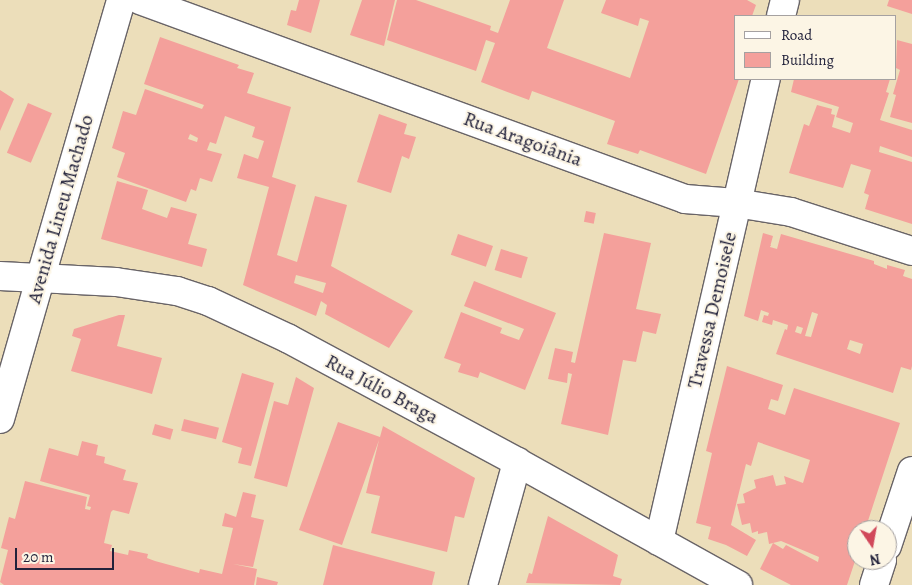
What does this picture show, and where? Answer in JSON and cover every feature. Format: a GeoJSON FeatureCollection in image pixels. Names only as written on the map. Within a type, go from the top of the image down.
{"type":"FeatureCollection","features":[{"type":"Feature","properties":{"kind":"street","name":"Avenida Lineu Machado"},"geometry":{"type":"LineString","coordinates":[[0,419],[122,0]]}},
{"type":"Feature","properties":{"kind":"street","name":"Rua Aragoiânia"},"geometry":{"type":"LineString","coordinates":[[140,0],[685,199],[736,202],[791,212],[912,251]]}},
{"type":"Feature","properties":{"kind":"street"},"geometry":{"type":"LineString","coordinates":[[781,15],[785,0]]}},
{"type":"Feature","properties":{"kind":"street","name":"Travessa Demoisele"},"geometry":{"type":"LineString","coordinates":[[659,541],[766,80]]}},
{"type":"Feature","properties":{"kind":"street","name":"Rua Júlio Braga"},"geometry":{"type":"LineString","coordinates":[[0,276],[41,276],[124,283],[177,291],[208,301],[289,339],[517,462],[738,585]]}},
{"type":"Feature","properties":{"kind":"street"},"geometry":{"type":"LineString","coordinates":[[483,585],[517,462]]}},
{"type":"Feature","properties":{"kind":"street"},"geometry":{"type":"LineString","coordinates":[[896,520],[912,471]]}},
{"type":"Feature","properties":{"kind":"street"},"geometry":{"type":"LineString","coordinates":[[874,585],[879,570]]}},
{"type":"Feature","properties":{"kind":"building"},"geometry":{"type":"Polygon","coordinates":[[[299,0],[320,0],[311,33],[287,25],[291,10],[296,11],[299,0]]]}},
{"type":"Feature","properties":{"kind":"building"},"geometry":{"type":"Polygon","coordinates":[[[362,0],[395,0],[384,46],[350,35],[362,0]]]}},
{"type":"Feature","properties":{"kind":"building"},"geometry":{"type":"Polygon","coordinates":[[[397,0],[416,0],[491,26],[490,30],[498,33],[510,0],[564,0],[547,48],[630,78],[649,21],[640,18],[638,26],[601,13],[606,0],[747,0],[756,5],[752,15],[734,15],[734,80],[739,80],[706,174],[640,150],[638,154],[607,144],[615,121],[532,91],[529,100],[481,82],[495,43],[486,40],[476,71],[387,40],[397,0]]]}},
{"type":"Feature","properties":{"kind":"building"},"geometry":{"type":"Polygon","coordinates":[[[889,0],[912,0],[912,14],[887,6],[889,0]]]}},
{"type":"Feature","properties":{"kind":"building"},"geometry":{"type":"Polygon","coordinates":[[[160,37],[239,65],[237,68],[254,73],[247,93],[291,107],[272,177],[296,185],[277,255],[297,262],[315,196],[347,205],[331,266],[413,311],[389,348],[325,314],[327,305],[321,301],[316,316],[243,285],[269,187],[237,178],[244,154],[258,159],[264,141],[252,137],[255,127],[225,116],[216,144],[210,142],[207,150],[222,154],[212,182],[200,178],[196,191],[191,189],[186,202],[117,177],[125,153],[112,148],[123,111],[136,115],[145,89],[202,109],[204,105],[144,84],[160,37]],[[190,134],[188,139],[197,142],[198,138],[190,134]],[[296,275],[294,283],[323,293],[326,283],[296,275]]]}},
{"type":"Feature","properties":{"kind":"building"},"geometry":{"type":"Polygon","coordinates":[[[897,40],[912,44],[912,123],[890,117],[896,95],[893,94],[900,70],[897,68],[897,40]]]}},
{"type":"Feature","properties":{"kind":"building"},"geometry":{"type":"Polygon","coordinates":[[[794,80],[890,80],[886,92],[889,93],[880,120],[912,130],[912,157],[880,146],[879,152],[912,162],[912,224],[865,209],[869,195],[864,193],[871,170],[851,164],[843,188],[789,173],[804,124],[809,126],[817,105],[832,109],[831,114],[835,115],[832,127],[850,133],[853,123],[836,117],[839,107],[791,92],[794,80]]]}},
{"type":"Feature","properties":{"kind":"building"},"geometry":{"type":"Polygon","coordinates":[[[0,90],[14,99],[0,131],[0,90]]]}},
{"type":"Feature","properties":{"kind":"building"},"geometry":{"type":"Polygon","coordinates":[[[28,103],[52,113],[31,163],[7,153],[28,103]]]}},
{"type":"Feature","properties":{"kind":"building"},"geometry":{"type":"Polygon","coordinates":[[[379,114],[407,124],[404,134],[416,137],[409,159],[402,156],[391,193],[357,182],[379,114]]]}},
{"type":"Feature","properties":{"kind":"building"},"geometry":{"type":"Polygon","coordinates":[[[117,181],[148,190],[142,209],[167,218],[171,207],[197,214],[188,244],[207,249],[202,267],[101,239],[117,181]]]}},
{"type":"Feature","properties":{"kind":"building"},"geometry":{"type":"Polygon","coordinates":[[[586,211],[596,213],[594,224],[584,222],[586,211]]]}},
{"type":"Feature","properties":{"kind":"building"},"geometry":{"type":"Polygon","coordinates":[[[604,233],[651,243],[636,309],[661,314],[656,334],[643,331],[636,362],[623,360],[608,435],[561,424],[572,374],[568,373],[567,383],[548,379],[555,348],[573,352],[571,362],[575,363],[604,233]]]}},
{"type":"Feature","properties":{"kind":"building"},"geometry":{"type":"Polygon","coordinates":[[[763,233],[773,236],[770,247],[777,249],[781,234],[874,261],[874,264],[887,269],[887,265],[905,270],[903,276],[912,279],[911,370],[901,367],[893,393],[776,354],[788,325],[773,320],[772,325],[762,322],[764,315],[768,316],[769,313],[761,310],[758,321],[744,316],[763,233]],[[812,312],[805,336],[811,337],[818,314],[812,312]],[[797,326],[795,332],[801,334],[803,328],[797,326]],[[850,340],[847,349],[860,354],[863,344],[850,340]]]}},
{"type":"Feature","properties":{"kind":"building"},"geometry":{"type":"Polygon","coordinates":[[[458,234],[493,246],[486,267],[451,255],[458,234]]]}},
{"type":"Feature","properties":{"kind":"building"},"geometry":{"type":"Polygon","coordinates":[[[501,249],[528,257],[521,278],[495,270],[501,249]]]}},
{"type":"Feature","properties":{"kind":"building"},"geometry":{"type":"Polygon","coordinates":[[[474,281],[556,313],[525,390],[480,372],[478,378],[458,372],[461,364],[444,358],[461,312],[502,328],[500,333],[519,340],[524,329],[464,306],[474,281]]]}},
{"type":"Feature","properties":{"kind":"building"},"geometry":{"type":"Polygon","coordinates":[[[119,315],[125,315],[117,346],[162,358],[152,394],[71,371],[81,339],[72,336],[74,329],[119,315]]]}},
{"type":"Feature","properties":{"kind":"building"},"geometry":{"type":"Polygon","coordinates":[[[727,366],[783,385],[778,401],[771,399],[768,409],[785,415],[794,388],[900,423],[868,520],[847,520],[847,570],[852,570],[847,585],[791,585],[760,569],[773,543],[769,544],[767,532],[758,534],[758,531],[752,533],[750,523],[742,525],[737,504],[745,503],[743,494],[756,488],[754,480],[773,475],[776,486],[786,484],[784,476],[803,483],[810,460],[758,442],[751,466],[746,464],[731,525],[756,540],[747,556],[726,545],[708,539],[711,527],[696,523],[712,453],[706,451],[727,366]],[[781,541],[773,543],[783,549],[786,545],[818,562],[819,557],[781,541]]]}},
{"type":"Feature","properties":{"kind":"building"},"geometry":{"type":"Polygon","coordinates":[[[242,373],[274,383],[251,466],[238,463],[242,448],[222,442],[242,373]]]}},
{"type":"Feature","properties":{"kind":"building"},"geometry":{"type":"Polygon","coordinates":[[[296,377],[314,388],[287,487],[254,478],[274,401],[288,405],[296,377]]]}},
{"type":"Feature","properties":{"kind":"building"},"geometry":{"type":"Polygon","coordinates":[[[184,419],[219,428],[216,439],[181,431],[184,419]]]}},
{"type":"Feature","properties":{"kind":"building"},"geometry":{"type":"Polygon","coordinates":[[[338,422],[380,437],[383,426],[475,478],[464,518],[455,516],[447,552],[371,533],[380,496],[366,493],[379,440],[342,545],[299,530],[338,422]]]}},
{"type":"Feature","properties":{"kind":"building"},"geometry":{"type":"Polygon","coordinates":[[[155,424],[173,429],[170,440],[152,435],[155,424]]]}},
{"type":"Feature","properties":{"kind":"building"},"geometry":{"type":"Polygon","coordinates":[[[82,441],[98,445],[96,455],[105,457],[104,463],[126,470],[123,480],[138,483],[129,514],[113,510],[111,512],[104,543],[112,545],[110,551],[128,555],[129,550],[148,554],[147,558],[155,561],[199,573],[200,569],[222,574],[233,528],[222,526],[225,513],[236,517],[243,492],[256,495],[251,517],[264,520],[253,567],[233,564],[257,569],[254,585],[4,585],[0,582],[8,550],[1,548],[9,517],[15,519],[25,481],[87,497],[85,509],[90,510],[91,507],[87,506],[90,495],[40,481],[49,448],[78,456],[82,441]]]}},
{"type":"Feature","properties":{"kind":"building"},"geometry":{"type":"Polygon","coordinates":[[[548,516],[618,555],[613,576],[622,579],[620,585],[526,583],[529,573],[532,574],[548,516]]]}},
{"type":"Feature","properties":{"kind":"building"},"geometry":{"type":"Polygon","coordinates":[[[333,545],[435,572],[432,585],[323,585],[333,545]]]}},
{"type":"Feature","properties":{"kind":"building"},"geometry":{"type":"Polygon","coordinates":[[[257,577],[278,582],[277,585],[256,585],[257,577]]]}}]}
